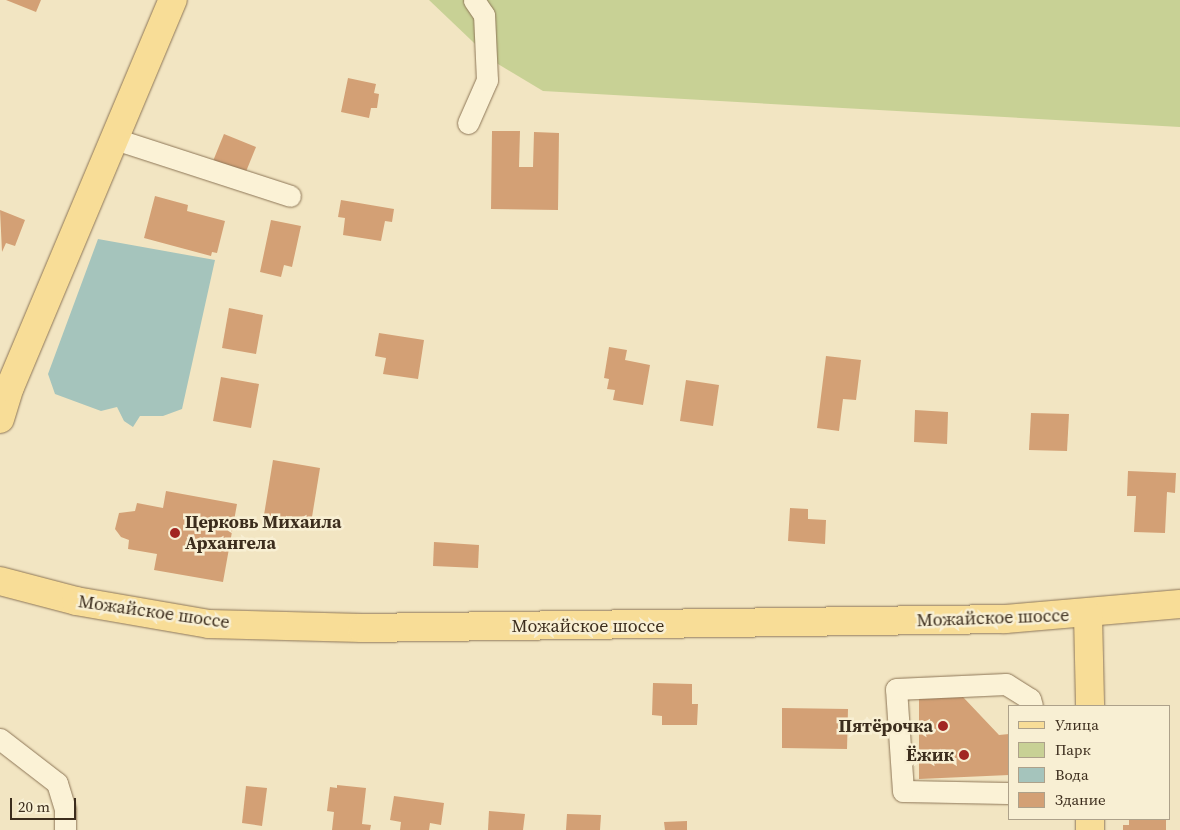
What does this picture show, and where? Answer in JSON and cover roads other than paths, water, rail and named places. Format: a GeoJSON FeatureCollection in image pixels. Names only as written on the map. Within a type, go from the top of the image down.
{"type":"FeatureCollection","features":[{"type":"Feature","properties":{"kind":"main road"},"geometry":{"type":"LineString","coordinates":[[0,419],[173,0]]}},
{"type":"Feature","properties":{"kind":"main road","name":"Можайское шоссе"},"geometry":{"type":"LineString","coordinates":[[0,581],[76,601],[209,624],[362,628],[749,625],[1088,615],[1180,604]]}},
{"type":"Feature","properties":{"kind":"main road"},"geometry":{"type":"LineString","coordinates":[[1088,615],[1090,705]]}},
{"type":"Feature","properties":{"kind":"street"},"geometry":{"type":"LineString","coordinates":[[468,123],[487,80],[484,15],[474,0]]}},
{"type":"Feature","properties":{"kind":"street"},"geometry":{"type":"LineString","coordinates":[[115,139],[290,196]]}},
{"type":"Feature","properties":{"kind":"street"},"geometry":{"type":"LineString","coordinates":[[1008,793],[903,791],[896,689],[1006,684],[1030,699],[1032,705]]}},
{"type":"Feature","properties":{"kind":"street"},"geometry":{"type":"LineString","coordinates":[[0,739],[57,782],[65,810],[65,830]]}},
{"type":"Feature","properties":{"kind":"water"},"geometry":{"type":"Polygon","coordinates":[[[98,239],[215,260],[182,409],[163,416],[140,416],[133,427],[124,421],[117,407],[101,411],[55,394],[48,374],[98,239]]]}},
{"type":"Feature","properties":{"kind":"place","name":"Церковь Михаила Архангела"},"geometry":{"type":"Point","coordinates":[175,533]}},
{"type":"Feature","properties":{"kind":"place","name":"Пятёрочка"},"geometry":{"type":"Point","coordinates":[943,726]}},
{"type":"Feature","properties":{"kind":"place","name":"Ёжик"},"geometry":{"type":"Point","coordinates":[964,755]}}]}
